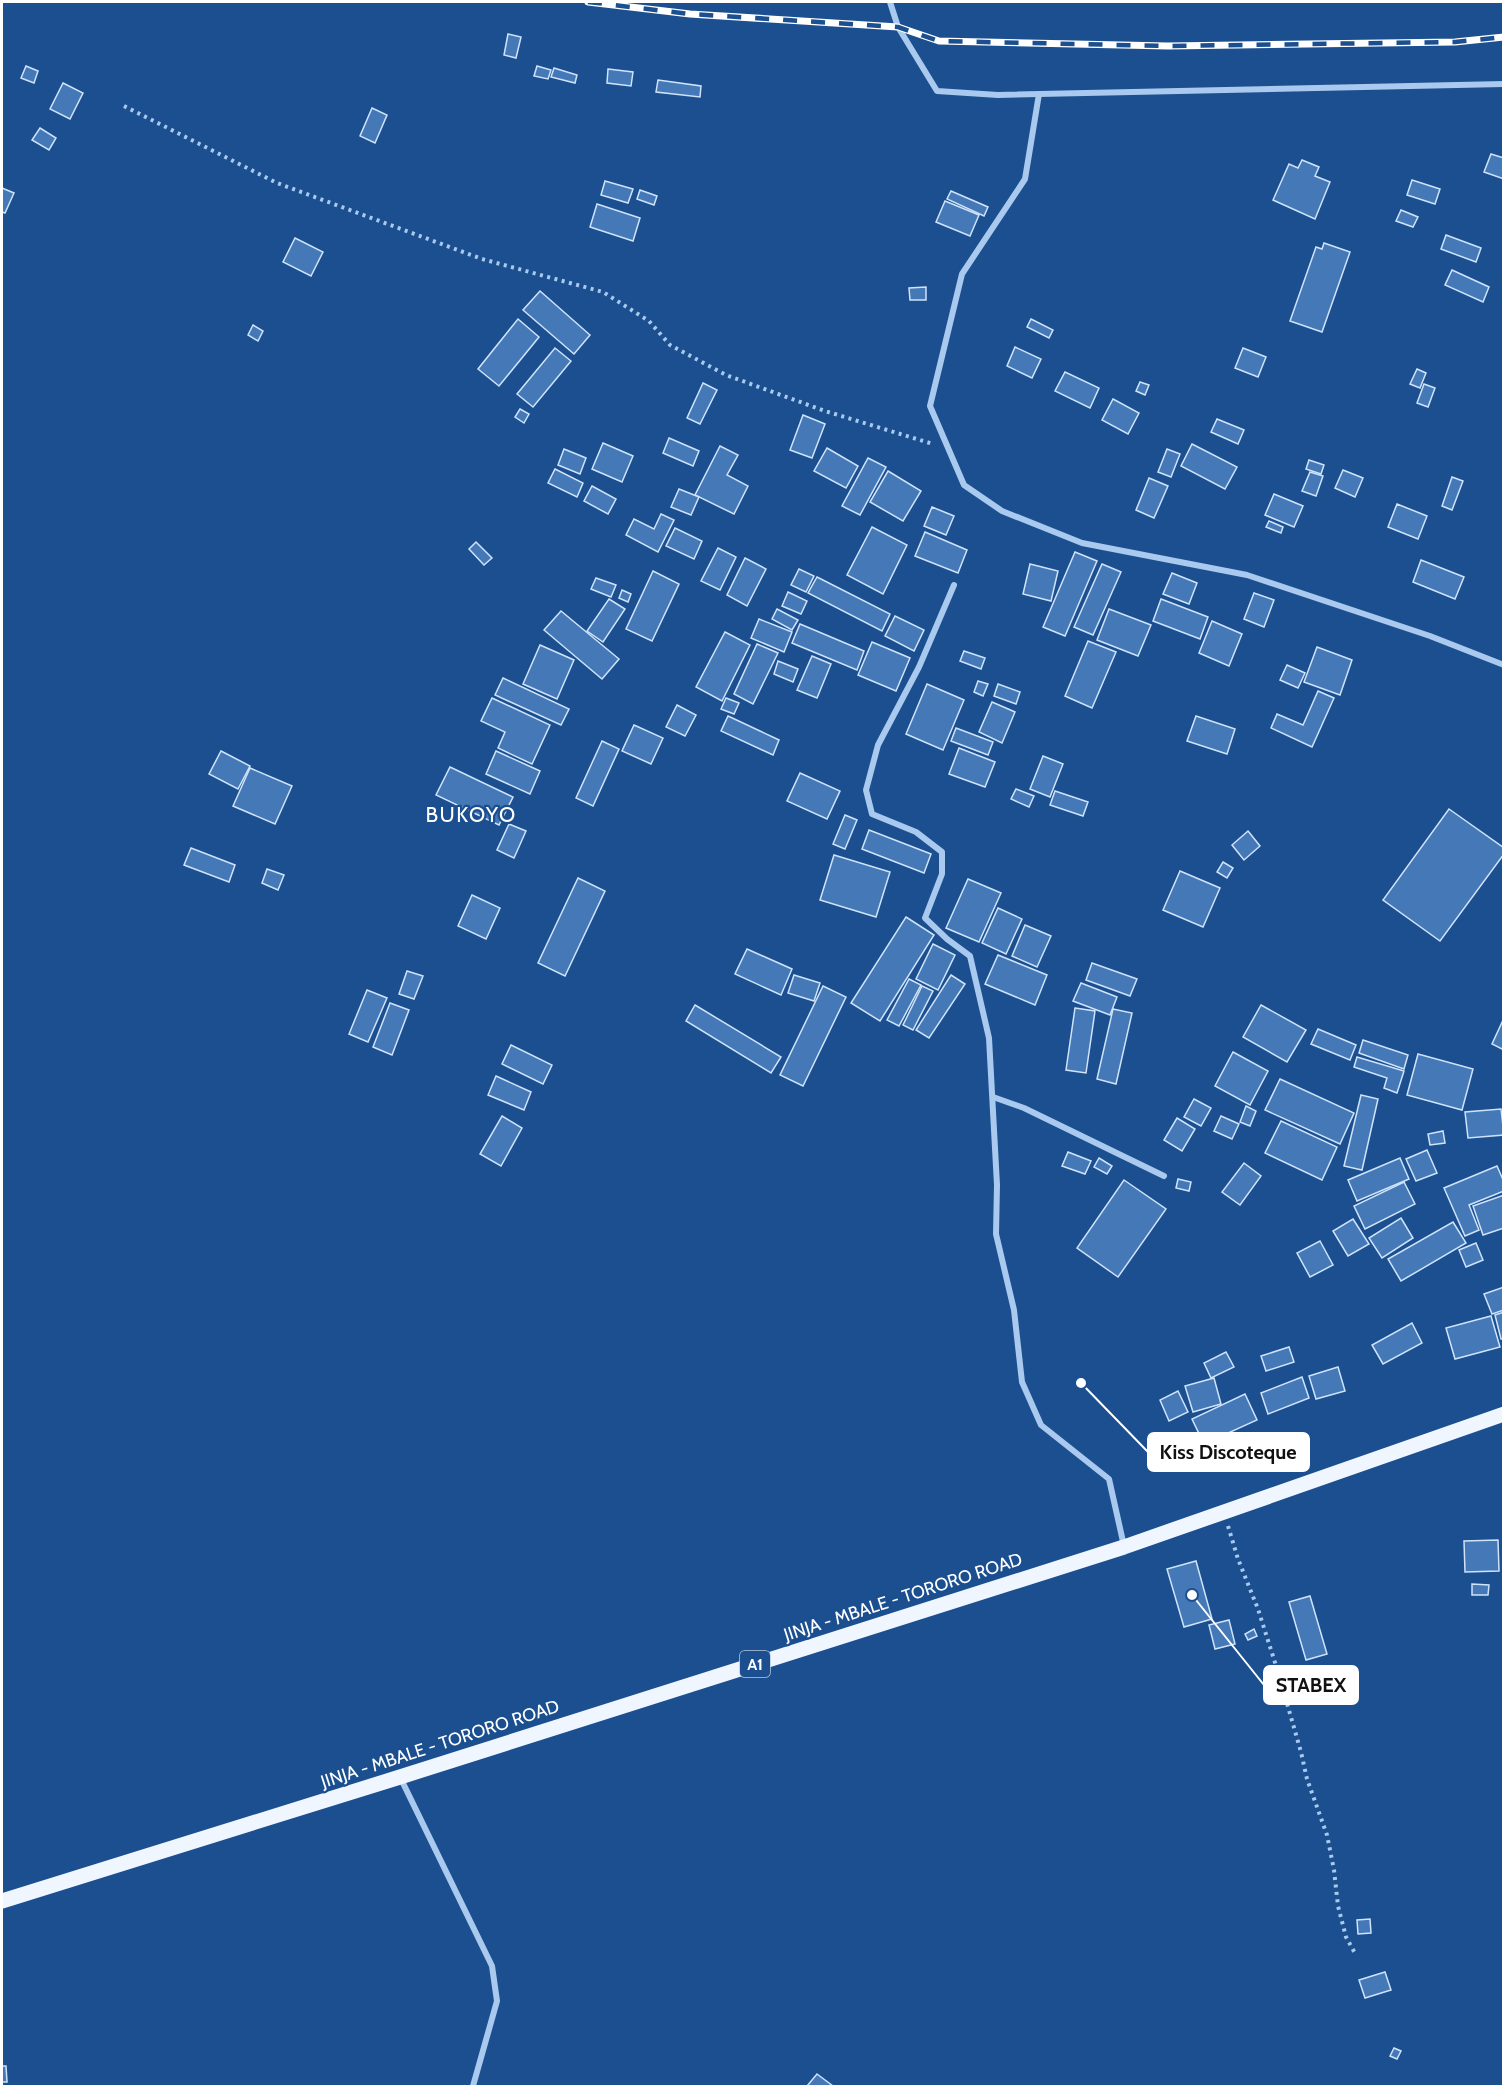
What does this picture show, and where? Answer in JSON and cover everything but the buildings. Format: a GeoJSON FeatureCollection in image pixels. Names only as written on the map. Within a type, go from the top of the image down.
{"type":"FeatureCollection","features":[{"type":"Feature","properties":{"kind":"main road","name":"JINJA - MBALE - TORORO ROAD"},"geometry":{"type":"LineString","coordinates":[[2,1901],[400,1778],[1124,1547],[1503,1414]]}},
{"type":"Feature","properties":{"kind":"street"},"geometry":{"type":"LineString","coordinates":[[890,2],[898,27],[937,91],[998,95],[1503,84]]}},
{"type":"Feature","properties":{"kind":"street"},"geometry":{"type":"LineString","coordinates":[[1040,94],[1025,179],[962,274],[930,406],[964,485],[1002,511],[1082,543],[1247,575],[1430,636],[1503,665]]}},
{"type":"Feature","properties":{"kind":"street"},"geometry":{"type":"LineString","coordinates":[[954,585],[919,667],[878,745],[866,790],[872,814],[916,832],[942,852],[942,874],[925,918],[969,956],[989,1038],[997,1185],[996,1234],[1014,1310],[1022,1382],[1041,1425],[1109,1479],[1124,1547]]}},
{"type":"Feature","properties":{"kind":"street"},"geometry":{"type":"LineString","coordinates":[[993,1097],[1024,1108],[1164,1176]]}},
{"type":"Feature","properties":{"kind":"street"},"geometry":{"type":"LineString","coordinates":[[400,1778],[492,1966],[497,2001],[473,2086]]}},
{"type":"Feature","properties":{"kind":"path"},"geometry":{"type":"LineString","coordinates":[[124,106],[278,183],[482,259],[603,292],[649,321],[670,345],[726,375],[825,411],[948,449]]}},
{"type":"Feature","properties":{"kind":"path"},"geometry":{"type":"LineString","coordinates":[[1224,1511],[1278,1672],[1301,1752],[1306,1779],[1327,1835],[1338,1906],[1346,1937],[1356,1955]]}},
{"type":"Feature","properties":{"kind":"railway"},"geometry":{"type":"LineString","coordinates":[[588,2],[690,14],[898,27],[939,41],[1168,46],[1455,42],[1504,37]]}},
{"type":"Feature","properties":{"kind":"place","name":"Kiss Discoteque"},"geometry":{"type":"Point","coordinates":[1081,1383]}},
{"type":"Feature","properties":{"kind":"place","name":"STABEX"},"geometry":{"type":"Point","coordinates":[1192,1595]}},
{"type":"Feature","properties":{"kind":"district","name":"BUKOYO"},"geometry":{"type":"Point","coordinates":[471,815]}}]}
